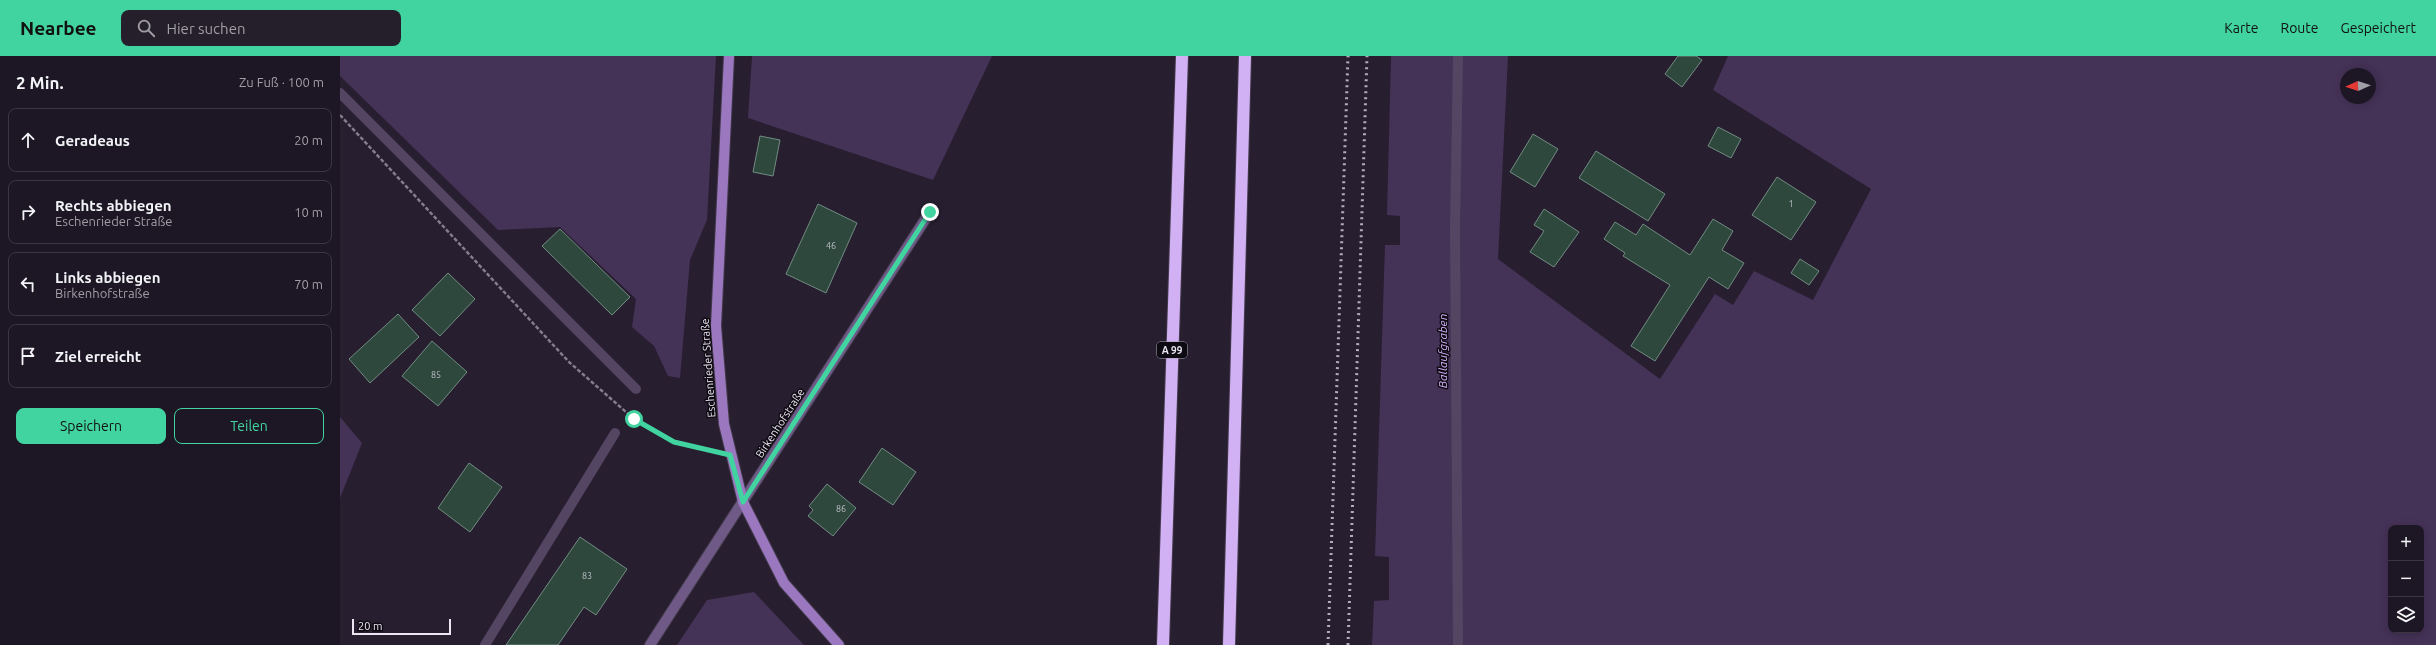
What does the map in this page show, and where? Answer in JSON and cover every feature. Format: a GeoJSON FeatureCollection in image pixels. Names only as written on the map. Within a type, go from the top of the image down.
{"type":"FeatureCollection","features":[{"type":"Feature","properties":{"kind":"highway","name":"A 99"},"geometry":{"type":"LineString","coordinates":[[1163,645],[1182,56]]}},
{"type":"Feature","properties":{"kind":"highway"},"geometry":{"type":"LineString","coordinates":[[1229,645],[1245,56]]}},
{"type":"Feature","properties":{"kind":"street","name":"Eschenrieder Straße"},"geometry":{"type":"LineString","coordinates":[[729,56],[716,326],[724,424],[730,455],[743,502],[784,583],[839,645]]}},
{"type":"Feature","properties":{"kind":"street","name":"Birkenhofstraße"},"geometry":{"type":"LineString","coordinates":[[650,645],[930,212]]}},
{"type":"Feature","properties":{"kind":"path"},"geometry":{"type":"LineString","coordinates":[[340,115],[569,362],[628,414],[674,442],[730,455]]}},
{"type":"Feature","properties":{"kind":"shaded area"},"geometry":{"type":"Polygon","coordinates":[[[340,56],[716,56],[707,220],[690,260],[680,378],[668,376],[654,346],[632,327],[636,299],[560,227],[498,230],[340,76],[340,56]]]}},
{"type":"Feature","properties":{"kind":"shaded area"},"geometry":{"type":"Polygon","coordinates":[[[752,56],[992,56],[933,180],[748,118],[752,56]]]}},
{"type":"Feature","properties":{"kind":"shaded area"},"geometry":{"type":"Polygon","coordinates":[[[1391,56],[1508,56],[1498,259],[1660,379],[1715,294],[1733,305],[1754,271],[1813,300],[1871,189],[1713,90],[1728,56],[2436,56],[2436,645],[1372,645],[1374,601],[1389,600],[1389,557],[1375,556],[1385,245],[1400,245],[1400,216],[1387,215],[1391,56]]]}},
{"type":"Feature","properties":{"kind":"shaded area"},"geometry":{"type":"Polygon","coordinates":[[[340,417],[362,443],[340,498],[340,417]]]}},
{"type":"Feature","properties":{"kind":"shaded area"},"geometry":{"type":"Polygon","coordinates":[[[754,592],[804,645],[677,645],[707,600],[754,592]]]}},
{"type":"Feature","properties":{"kind":"building"},"geometry":{"type":"Polygon","coordinates":[[[1678,56],[1696,56],[1702,60],[1682,87],[1665,74],[1678,56]]]}},
{"type":"Feature","properties":{"kind":"building"},"geometry":{"type":"Polygon","coordinates":[[[1718,127],[1741,139],[1731,158],[1708,146],[1718,127]]]}},
{"type":"Feature","properties":{"kind":"building"},"geometry":{"type":"Polygon","coordinates":[[[1533,134],[1558,149],[1535,187],[1510,172],[1533,134]]]}},
{"type":"Feature","properties":{"kind":"building"},"geometry":{"type":"Polygon","coordinates":[[[760,136],[780,140],[773,176],[753,172],[760,136]]]}},
{"type":"Feature","properties":{"kind":"building"},"geometry":{"type":"Polygon","coordinates":[[[1596,151],[1665,194],[1648,221],[1579,178],[1596,151]]]}},
{"type":"Feature","properties":{"kind":"building"},"geometry":{"type":"Polygon","coordinates":[[[1777,177],[1816,202],[1791,240],[1752,215],[1777,177]]]}},
{"type":"Feature","properties":{"kind":"building"},"geometry":{"type":"Polygon","coordinates":[[[818,204],[857,223],[826,293],[786,274],[818,204]]]}},
{"type":"Feature","properties":{"kind":"building"},"geometry":{"type":"Polygon","coordinates":[[[1544,209],[1579,232],[1554,267],[1530,252],[1544,231],[1534,225],[1544,209]]]}},
{"type":"Feature","properties":{"kind":"building"},"geometry":{"type":"Polygon","coordinates":[[[1713,219],[1733,231],[1722,250],[1744,263],[1728,289],[1709,277],[1655,361],[1631,346],[1670,285],[1623,256],[1625,253],[1604,239],[1615,222],[1636,235],[1643,224],[1690,255],[1713,219]]]}},
{"type":"Feature","properties":{"kind":"building"},"geometry":{"type":"Polygon","coordinates":[[[560,229],[630,297],[612,315],[542,246],[560,229]]]}},
{"type":"Feature","properties":{"kind":"building"},"geometry":{"type":"Polygon","coordinates":[[[1800,259],[1819,271],[1809,285],[1791,273],[1800,259]]]}},
{"type":"Feature","properties":{"kind":"building"},"geometry":{"type":"Polygon","coordinates":[[[448,273],[475,299],[440,336],[412,310],[448,273]]]}},
{"type":"Feature","properties":{"kind":"building"},"geometry":{"type":"Polygon","coordinates":[[[398,314],[419,337],[370,383],[349,359],[398,314]]]}},
{"type":"Feature","properties":{"kind":"building"},"geometry":{"type":"Polygon","coordinates":[[[432,341],[467,372],[438,406],[402,376],[432,341]]]}},
{"type":"Feature","properties":{"kind":"building"},"geometry":{"type":"Polygon","coordinates":[[[882,448],[916,472],[893,505],[859,482],[882,448]]]}},
{"type":"Feature","properties":{"kind":"building"},"geometry":{"type":"Polygon","coordinates":[[[469,463],[502,487],[470,532],[438,508],[469,463]]]}},
{"type":"Feature","properties":{"kind":"building"},"geometry":{"type":"Polygon","coordinates":[[[827,484],[856,508],[833,536],[808,516],[813,510],[809,506],[827,484]]]}},
{"type":"Feature","properties":{"kind":"building"},"geometry":{"type":"Polygon","coordinates":[[[580,537],[627,569],[596,615],[584,607],[558,645],[506,645],[580,537]]]}},
{"type":"Feature","properties":{"kind":"waterway","name":"Ballaufgraben"},"geometry":{"type":"LineString","coordinates":[[1458,56],[1455,228],[1458,645]]}},
{"type":"Feature","properties":{"kind":"waterway"},"geometry":{"type":"LineString","coordinates":[[340,93],[636,389]]}},
{"type":"Feature","properties":{"kind":"waterway"},"geometry":{"type":"LineString","coordinates":[[485,645],[615,433]]}},
{"type":"Feature","properties":{"kind":"railway"},"geometry":{"type":"LineString","coordinates":[[1328,645],[1348,56]]}},
{"type":"Feature","properties":{"kind":"railway"},"geometry":{"type":"LineString","coordinates":[[1348,645],[1367,56]]}},
{"type":"Feature","properties":{"kind":"route"},"geometry":{"type":"LineString","coordinates":[[634,419],[674,442],[730,455],[743,502],[930,212]]}}]}
